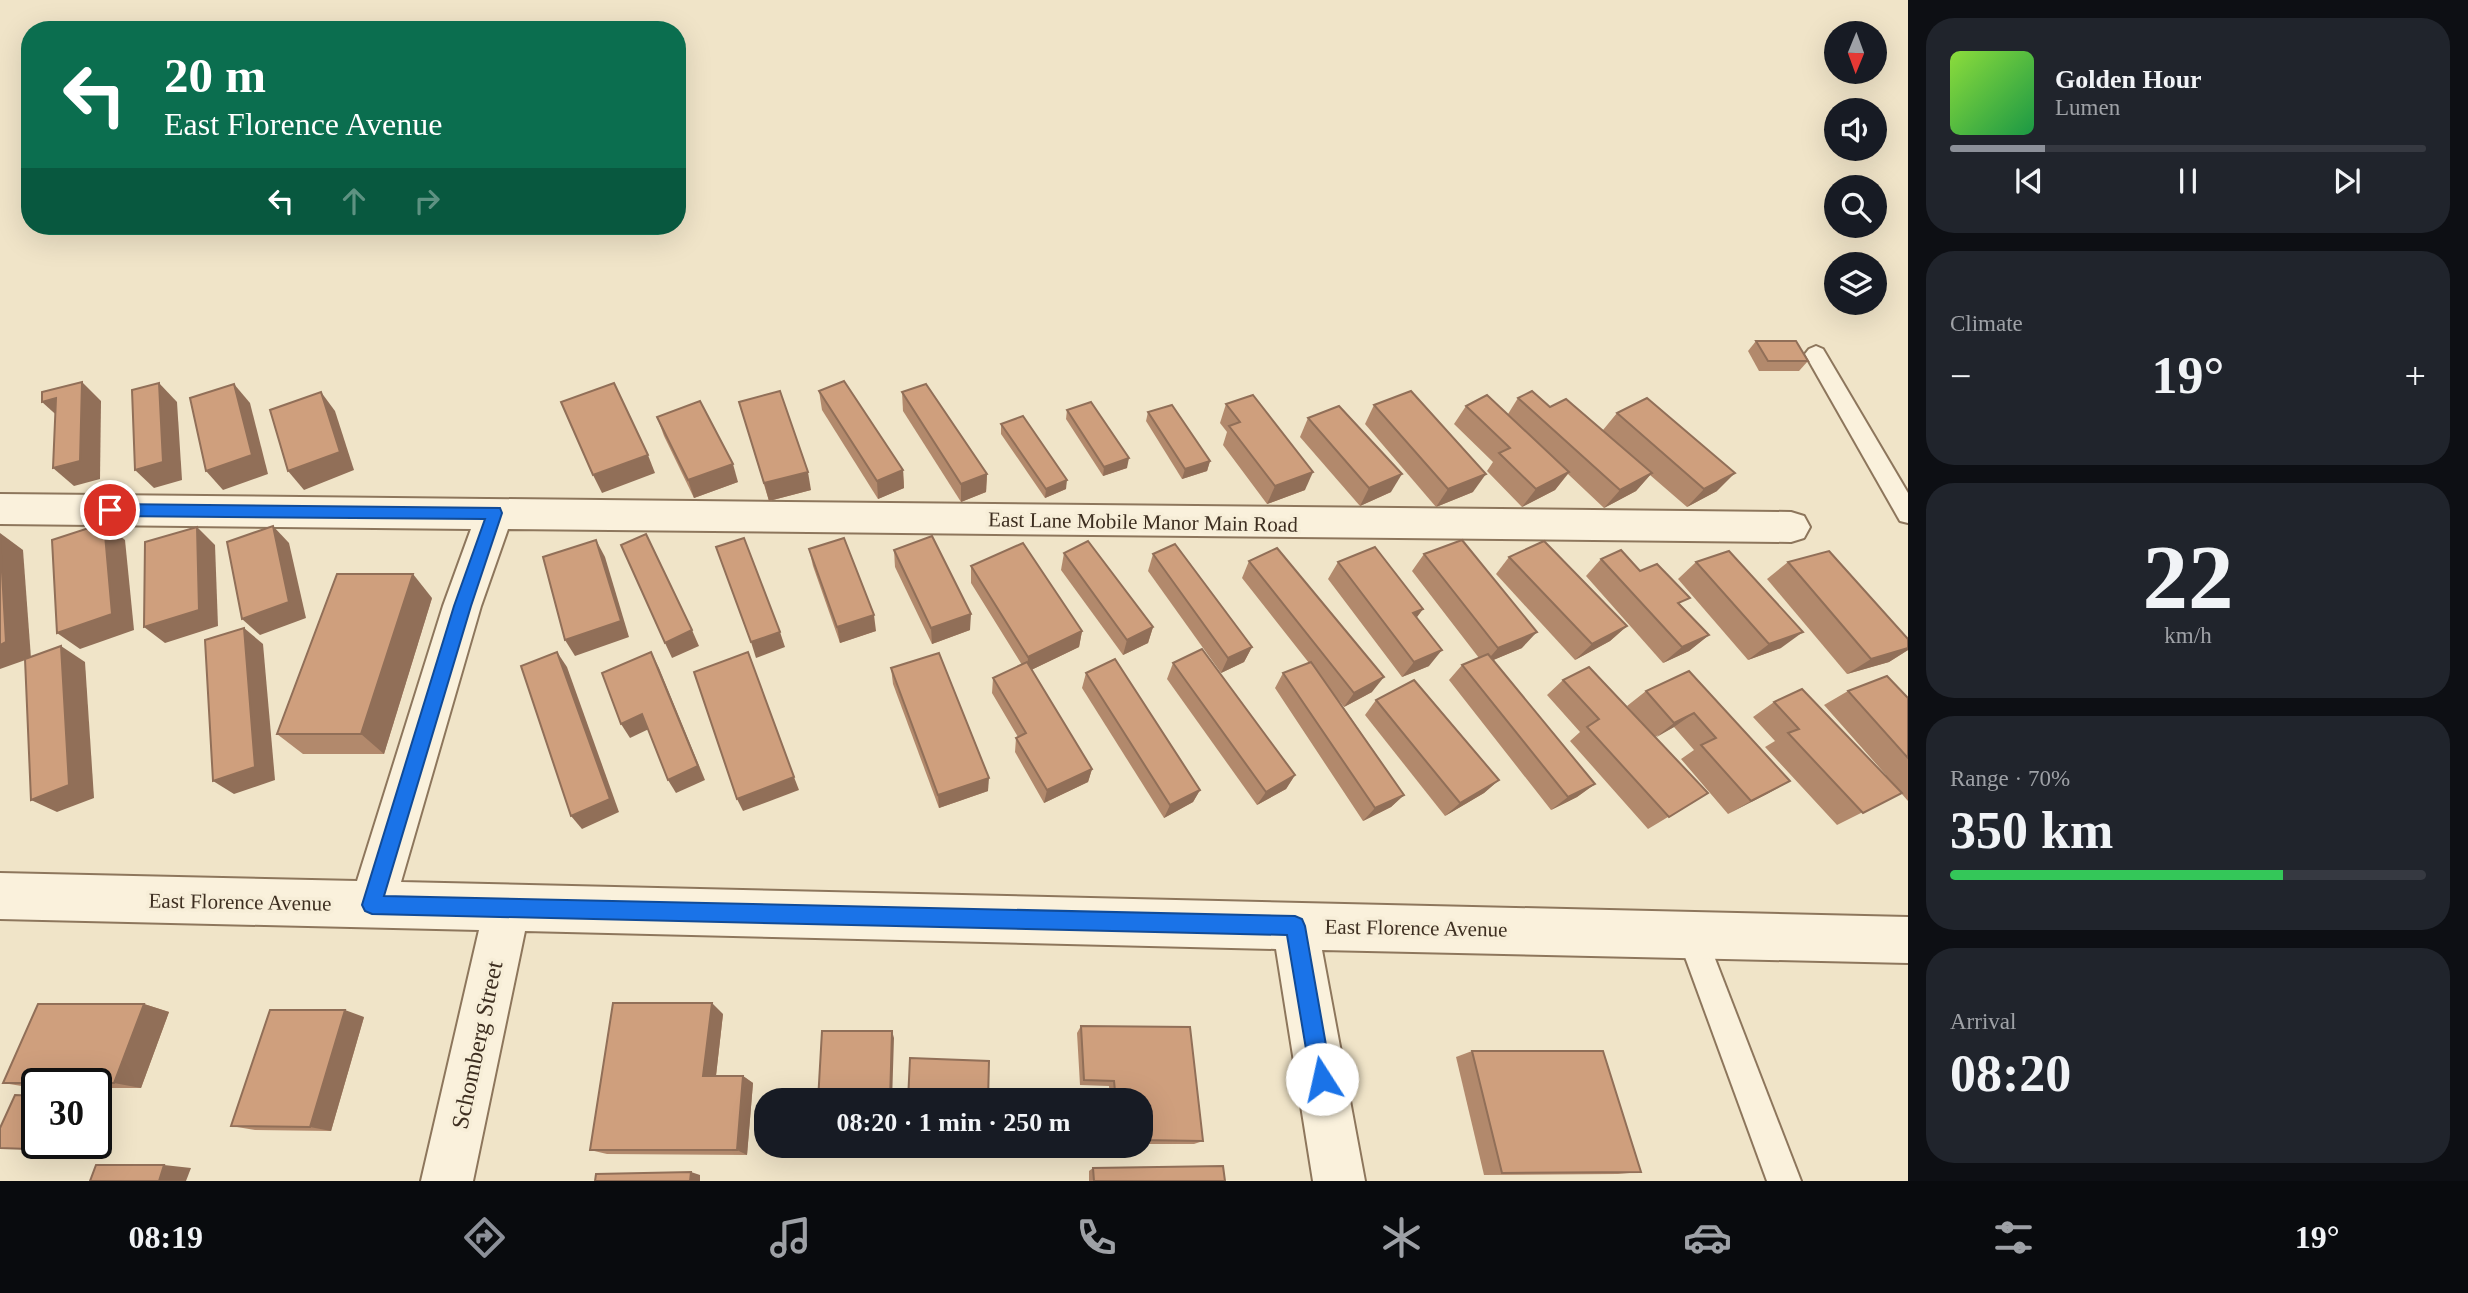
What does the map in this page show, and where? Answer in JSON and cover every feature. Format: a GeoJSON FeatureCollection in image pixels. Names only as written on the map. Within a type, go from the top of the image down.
{"type":"FeatureCollection","features":[{"type":"Feature","properties":{"kind":"street","name":"East Lane Mobile Manor Main Road"},"geometry":{"type":"LineString","coordinates":[[0,509],[1791,527]]}},
{"type":"Feature","properties":{"kind":"street"},"geometry":{"type":"LineString","coordinates":[[372,905],[463,606],[495,513]]}},
{"type":"Feature","properties":{"kind":"street","name":"East Florence Avenue"},"geometry":{"type":"LineString","coordinates":[[0,896],[1908,940]]}},
{"type":"Feature","properties":{"kind":"street","name":"Schomberg Street"},"geometry":{"type":"LineString","coordinates":[[447,1181],[507,908]]}},
{"type":"Feature","properties":{"kind":"street"},"geometry":{"type":"LineString","coordinates":[[1295,926],[1339,1181]]}},
{"type":"Feature","properties":{"kind":"lane"},"geometry":{"type":"LineString","coordinates":[[1816,354],[1908,514]]}},
{"type":"Feature","properties":{"kind":"lane"},"geometry":{"type":"LineString","coordinates":[[1692,934],[1784,1181]]}},
{"type":"Feature","properties":{"kind":"building"},"geometry":{"type":"Polygon","coordinates":[[[1756,341],[1796,341],[1808,361],[1768,361],[1756,341]]]}},
{"type":"Feature","properties":{"kind":"building"},"geometry":{"type":"Polygon","coordinates":[[[844,381],[903,470],[877,481],[819,391],[844,381]]]}},
{"type":"Feature","properties":{"kind":"building"},"geometry":{"type":"Polygon","coordinates":[[[82,382],[80,461],[53,468],[56,398],[42,402],[42,392],[82,382]]]}},
{"type":"Feature","properties":{"kind":"building"},"geometry":{"type":"Polygon","coordinates":[[[159,383],[163,462],[135,470],[132,390],[159,383]]]}},
{"type":"Feature","properties":{"kind":"building"},"geometry":{"type":"Polygon","coordinates":[[[614,383],[648,455],[593,475],[561,402],[614,383]]]}},
{"type":"Feature","properties":{"kind":"building"},"geometry":{"type":"Polygon","coordinates":[[[234,384],[252,455],[206,471],[190,398],[234,384]]]}},
{"type":"Feature","properties":{"kind":"building"},"geometry":{"type":"Polygon","coordinates":[[[926,384],[987,474],[961,484],[902,392],[926,384]]]}},
{"type":"Feature","properties":{"kind":"building"},"geometry":{"type":"Polygon","coordinates":[[[780,391],[808,472],[764,483],[739,402],[780,391]]]}},
{"type":"Feature","properties":{"kind":"building"},"geometry":{"type":"Polygon","coordinates":[[[1411,391],[1486,474],[1448,489],[1374,405],[1411,391]]]}},
{"type":"Feature","properties":{"kind":"building"},"geometry":{"type":"Polygon","coordinates":[[[1532,391],[1550,407],[1566,399],[1652,473],[1620,490],[1518,398],[1532,391]]]}},
{"type":"Feature","properties":{"kind":"building"},"geometry":{"type":"Polygon","coordinates":[[[321,392],[340,452],[288,471],[270,410],[321,392]]]}},
{"type":"Feature","properties":{"kind":"building"},"geometry":{"type":"Polygon","coordinates":[[[1253,395],[1313,472],[1275,486],[1229,426],[1240,422],[1226,404],[1253,395]]]}},
{"type":"Feature","properties":{"kind":"building"},"geometry":{"type":"Polygon","coordinates":[[[1487,395],[1569,472],[1536,489],[1499,453],[1510,448],[1466,406],[1487,395]]]}},
{"type":"Feature","properties":{"kind":"building"},"geometry":{"type":"Polygon","coordinates":[[[1647,398],[1735,473],[1704,489],[1617,413],[1647,398]]]}},
{"type":"Feature","properties":{"kind":"building"},"geometry":{"type":"Polygon","coordinates":[[[700,401],[733,464],[688,480],[657,417],[700,401]]]}},
{"type":"Feature","properties":{"kind":"building"},"geometry":{"type":"Polygon","coordinates":[[[1091,402],[1129,458],[1104,467],[1067,410],[1091,402]]]}},
{"type":"Feature","properties":{"kind":"building"},"geometry":{"type":"Polygon","coordinates":[[[1172,405],[1210,461],[1185,469],[1148,412],[1172,405]]]}},
{"type":"Feature","properties":{"kind":"building"},"geometry":{"type":"Polygon","coordinates":[[[1339,406],[1402,474],[1369,488],[1308,418],[1339,406]]]}},
{"type":"Feature","properties":{"kind":"building"},"geometry":{"type":"Polygon","coordinates":[[[1023,416],[1067,480],[1046,489],[1001,424],[1023,416]]]}},
{"type":"Feature","properties":{"kind":"building"},"geometry":{"type":"Polygon","coordinates":[[[104,523],[112,614],[57,633],[52,540],[104,523]]]}},
{"type":"Feature","properties":{"kind":"building"},"geometry":{"type":"Polygon","coordinates":[[[273,526],[289,602],[242,619],[227,542],[273,526]]]}},
{"type":"Feature","properties":{"kind":"building"},"geometry":{"type":"Polygon","coordinates":[[[197,527],[199,610],[144,627],[145,542],[197,527]]]}},
{"type":"Feature","properties":{"kind":"building"},"geometry":{"type":"Polygon","coordinates":[[[646,534],[692,630],[665,643],[621,545],[646,534]]]}},
{"type":"Feature","properties":{"kind":"building"},"geometry":{"type":"Polygon","coordinates":[[[932,536],[971,614],[931,628],[894,550],[932,536]]]}},
{"type":"Feature","properties":{"kind":"building"},"geometry":{"type":"Polygon","coordinates":[[[0,537],[6,642],[0,645],[0,537]]]}},
{"type":"Feature","properties":{"kind":"building"},"geometry":{"type":"Polygon","coordinates":[[[744,538],[780,632],[751,642],[716,547],[744,538]]]}},
{"type":"Feature","properties":{"kind":"building"},"geometry":{"type":"Polygon","coordinates":[[[844,538],[874,615],[837,627],[809,549],[844,538]]]}},
{"type":"Feature","properties":{"kind":"building"},"geometry":{"type":"Polygon","coordinates":[[[596,540],[621,621],[565,640],[543,557],[596,540]]]}},
{"type":"Feature","properties":{"kind":"building"},"geometry":{"type":"Polygon","coordinates":[[[1462,540],[1537,632],[1498,648],[1424,554],[1462,540]]]}},
{"type":"Feature","properties":{"kind":"building"},"geometry":{"type":"Polygon","coordinates":[[[1088,541],[1153,627],[1127,640],[1064,553],[1088,541]]]}},
{"type":"Feature","properties":{"kind":"building"},"geometry":{"type":"Polygon","coordinates":[[[1544,541],[1627,626],[1592,644],[1509,557],[1544,541]]]}},
{"type":"Feature","properties":{"kind":"building"},"geometry":{"type":"Polygon","coordinates":[[[1023,543],[1082,631],[1028,657],[971,566],[1023,543]]]}},
{"type":"Feature","properties":{"kind":"building"},"geometry":{"type":"Polygon","coordinates":[[[1175,544],[1252,647],[1228,658],[1153,554],[1175,544]]]}},
{"type":"Feature","properties":{"kind":"building"},"geometry":{"type":"Polygon","coordinates":[[[1375,547],[1423,609],[1413,613],[1442,650],[1414,662],[1338,562],[1375,547]]]}},
{"type":"Feature","properties":{"kind":"building"},"geometry":{"type":"Polygon","coordinates":[[[1277,548],[1384,677],[1354,693],[1249,561],[1277,548]]]}},
{"type":"Feature","properties":{"kind":"building"},"geometry":{"type":"Polygon","coordinates":[[[1621,550],[1640,571],[1657,564],[1690,598],[1678,603],[1709,635],[1682,647],[1601,559],[1621,550]]]}},
{"type":"Feature","properties":{"kind":"building"},"geometry":{"type":"Polygon","coordinates":[[[1729,551],[1803,632],[1769,644],[1696,562],[1729,551]]]}},
{"type":"Feature","properties":{"kind":"building"},"geometry":{"type":"Polygon","coordinates":[[[1829,551],[1908,639],[1908,648],[1871,659],[1788,562],[1829,551]]]}},
{"type":"Feature","properties":{"kind":"building"},"geometry":{"type":"Polygon","coordinates":[[[337,574],[413,574],[361,734],[277,734],[337,574]]]}},
{"type":"Feature","properties":{"kind":"building"},"geometry":{"type":"Polygon","coordinates":[[[244,628],[255,767],[213,781],[205,640],[244,628]]]}},
{"type":"Feature","properties":{"kind":"building"},"geometry":{"type":"Polygon","coordinates":[[[61,646],[69,785],[31,800],[25,659],[61,646]]]}},
{"type":"Feature","properties":{"kind":"building"},"geometry":{"type":"Polygon","coordinates":[[[1202,649],[1295,775],[1266,792],[1173,663],[1202,649]]]}},
{"type":"Feature","properties":{"kind":"building"},"geometry":{"type":"Polygon","coordinates":[[[557,652],[610,799],[571,816],[521,666],[557,652]]]}},
{"type":"Feature","properties":{"kind":"building"},"geometry":{"type":"Polygon","coordinates":[[[651,652],[698,766],[668,780],[642,714],[621,724],[602,673],[651,652]]]}},
{"type":"Feature","properties":{"kind":"building"},"geometry":{"type":"Polygon","coordinates":[[[748,652],[794,777],[737,799],[694,672],[748,652]]]}},
{"type":"Feature","properties":{"kind":"building"},"geometry":{"type":"Polygon","coordinates":[[[939,653],[989,778],[938,795],[891,668],[939,653]]]}},
{"type":"Feature","properties":{"kind":"building"},"geometry":{"type":"Polygon","coordinates":[[[1488,654],[1595,784],[1568,797],[1462,665],[1488,654]]]}},
{"type":"Feature","properties":{"kind":"building"},"geometry":{"type":"Polygon","coordinates":[[[1115,659],[1200,790],[1170,805],[1086,673],[1115,659]]]}},
{"type":"Feature","properties":{"kind":"building"},"geometry":{"type":"Polygon","coordinates":[[[1027,662],[1092,769],[1047,790],[1016,738],[1026,733],[993,678],[1027,662]]]}},
{"type":"Feature","properties":{"kind":"building"},"geometry":{"type":"Polygon","coordinates":[[[1311,662],[1404,795],[1375,808],[1283,673],[1311,662]]]}},
{"type":"Feature","properties":{"kind":"building"},"geometry":{"type":"Polygon","coordinates":[[[1589,667],[1708,793],[1669,817],[1587,727],[1599,719],[1563,680],[1589,667]]]}},
{"type":"Feature","properties":{"kind":"building"},"geometry":{"type":"Polygon","coordinates":[[[1689,671],[1790,781],[1751,801],[1701,745],[1716,738],[1694,713],[1674,723],[1646,691],[1689,671]]]}},
{"type":"Feature","properties":{"kind":"building"},"geometry":{"type":"Polygon","coordinates":[[[1887,676],[1908,698],[1908,758],[1848,691],[1887,676]]]}},
{"type":"Feature","properties":{"kind":"building"},"geometry":{"type":"Polygon","coordinates":[[[1414,680],[1499,780],[1460,803],[1376,700],[1414,680]]]}},
{"type":"Feature","properties":{"kind":"building"},"geometry":{"type":"Polygon","coordinates":[[[1802,689],[1902,793],[1863,813],[1788,733],[1799,729],[1774,702],[1802,689]]]}},
{"type":"Feature","properties":{"kind":"building"},"geometry":{"type":"Polygon","coordinates":[[[613,1003],[712,1003],[703,1076],[743,1076],[737,1150],[590,1150],[613,1003]]]}},
{"type":"Feature","properties":{"kind":"building"},"geometry":{"type":"Polygon","coordinates":[[[38,1004],[144,1004],[114,1083],[112,1068],[21,1068],[21,1083],[3,1083],[38,1004]]]}},
{"type":"Feature","properties":{"kind":"building"},"geometry":{"type":"Polygon","coordinates":[[[270,1010],[345,1010],[310,1127],[231,1126],[270,1010]]]}},
{"type":"Feature","properties":{"kind":"building"},"geometry":{"type":"Polygon","coordinates":[[[1081,1026],[1190,1027],[1203,1141],[1153,1140],[1153,1088],[1115,1088],[1114,1081],[1084,1080],[1081,1026]]]}},
{"type":"Feature","properties":{"kind":"building"},"geometry":{"type":"Polygon","coordinates":[[[822,1031],[892,1031],[890,1088],[819,1088],[822,1031]]]}},
{"type":"Feature","properties":{"kind":"building"},"geometry":{"type":"Polygon","coordinates":[[[1472,1051],[1603,1051],[1641,1172],[1502,1173],[1472,1051]]]}},
{"type":"Feature","properties":{"kind":"building"},"geometry":{"type":"Polygon","coordinates":[[[910,1058],[989,1061],[988,1088],[909,1088],[910,1058]]]}},
{"type":"Feature","properties":{"kind":"building"},"geometry":{"type":"Polygon","coordinates":[[[15,1095],[21,1095],[21,1149],[0,1148],[0,1128],[15,1095]]]}},
{"type":"Feature","properties":{"kind":"building"},"geometry":{"type":"Polygon","coordinates":[[[96,1165],[164,1165],[159,1181],[90,1181],[96,1165]]]}},
{"type":"Feature","properties":{"kind":"building"},"geometry":{"type":"Polygon","coordinates":[[[1223,1166],[1225,1181],[1094,1181],[1093,1168],[1223,1166]]]}},
{"type":"Feature","properties":{"kind":"building"},"geometry":{"type":"Polygon","coordinates":[[[691,1172],[690,1181],[595,1181],[596,1174],[691,1172]]]}},
{"type":"Feature","properties":{"kind":"route"},"geometry":{"type":"LineString","coordinates":[[110,510],[495,513],[463,606],[372,905],[1295,926],[1322,1079]]}}]}
